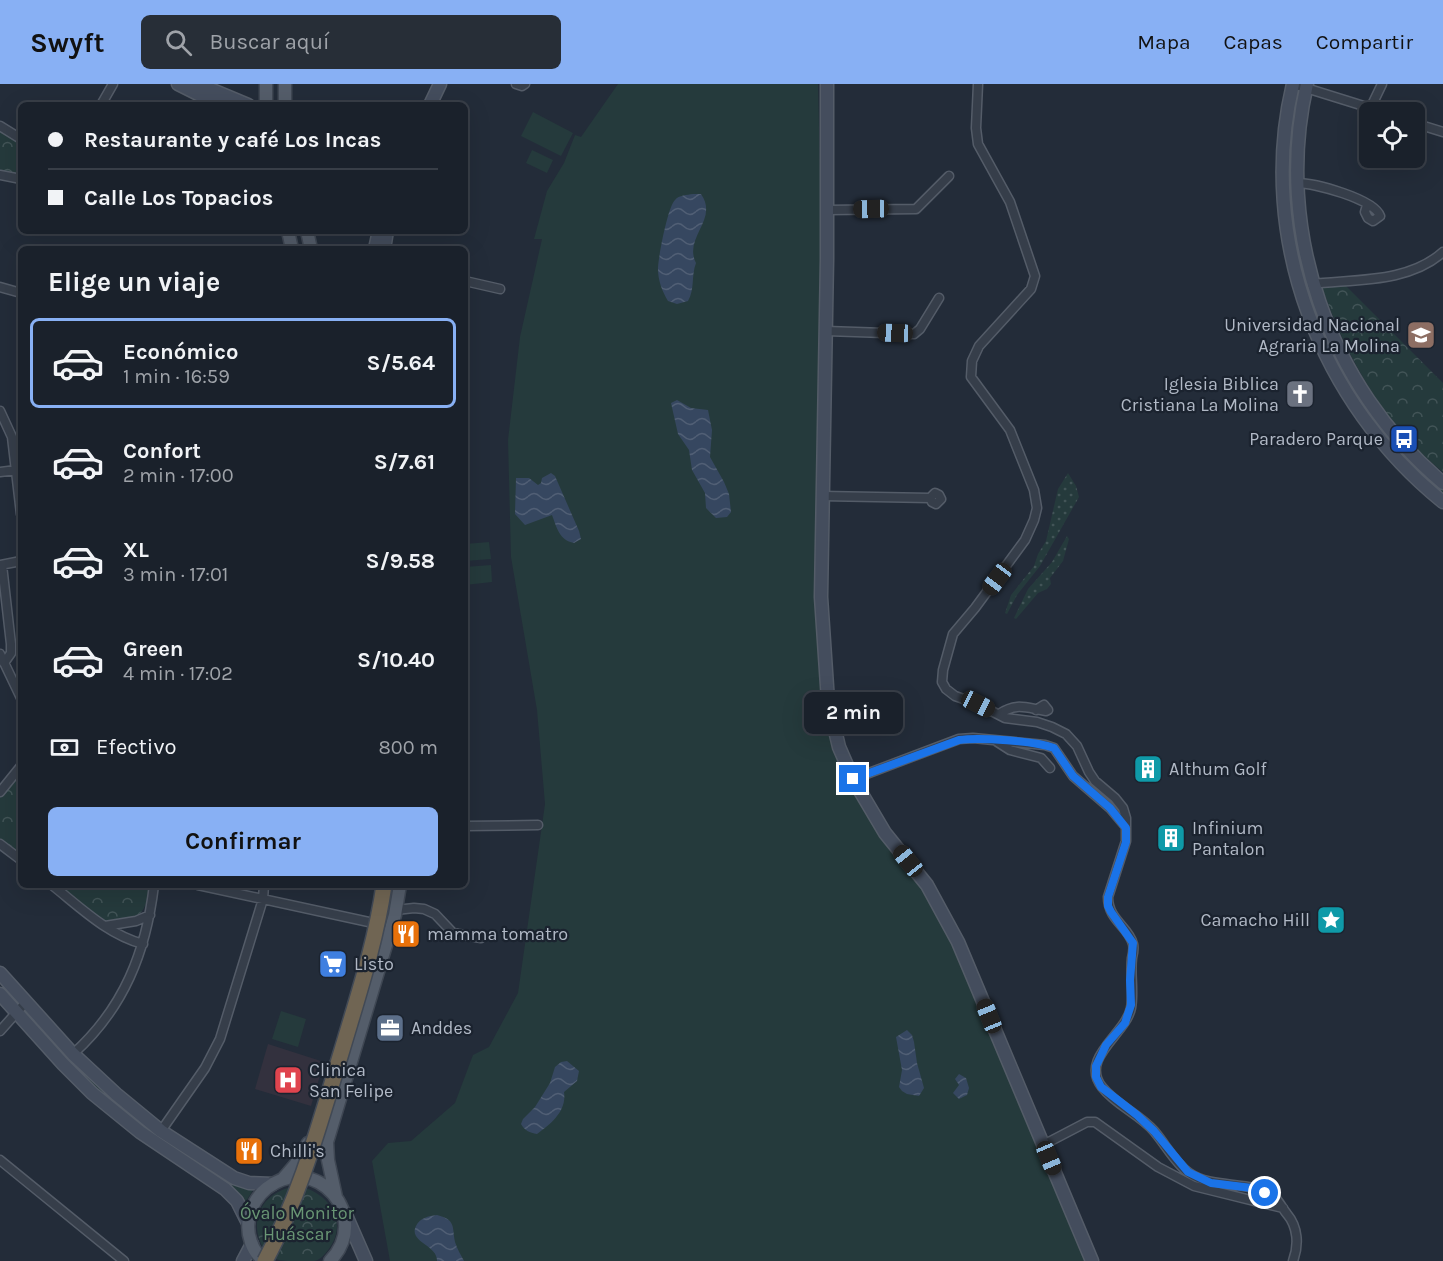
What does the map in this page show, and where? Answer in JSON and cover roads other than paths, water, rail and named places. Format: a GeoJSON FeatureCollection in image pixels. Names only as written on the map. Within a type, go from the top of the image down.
{"type":"FeatureCollection","features":[{"type":"Feature","properties":{"kind":"highway"},"geometry":{"type":"LineString","coordinates":[[264,1261],[293,1203],[311,1154],[372,942],[383,888]]}},
{"type":"Feature","properties":{"kind":"highway"},"geometry":{"type":"LineString","coordinates":[[274,1261],[302,1205],[320,1152],[383,933],[392,888]]}},
{"type":"Feature","properties":{"kind":"main road"},"geometry":{"type":"LineString","coordinates":[[178,84],[210,102]]}},
{"type":"Feature","properties":{"kind":"main road"},"geometry":{"type":"LineString","coordinates":[[198,84],[241,102]]}},
{"type":"Feature","properties":{"kind":"main road"},"geometry":{"type":"LineString","coordinates":[[266,84],[266,102]]}},
{"type":"Feature","properties":{"kind":"main road"},"geometry":{"type":"LineString","coordinates":[[285,84],[285,102]]}},
{"type":"Feature","properties":{"kind":"main road"},"geometry":{"type":"LineString","coordinates":[[423,102],[431,84]]}},
{"type":"Feature","properties":{"kind":"main road"},"geometry":{"type":"LineString","coordinates":[[431,102],[440,84]]}},
{"type":"Feature","properties":{"kind":"main road"},"geometry":{"type":"LineString","coordinates":[[827,84],[821,597],[828,701],[839,747],[853,779],[885,833],[927,885],[948,920],[1092,1261]]}},
{"type":"Feature","properties":{"kind":"main road"},"geometry":{"type":"LineString","coordinates":[[1293,84],[1284,145],[1284,190],[1288,237],[1308,315],[1328,360],[1365,421],[1401,464],[1443,502]]}},
{"type":"Feature","properties":{"kind":"main road"},"geometry":{"type":"LineString","coordinates":[[1306,86],[1300,127],[1297,183],[1301,230],[1313,284],[1332,337],[1361,390],[1396,438],[1443,483]]}},
{"type":"Feature","properties":{"kind":"main road"},"geometry":{"type":"LineString","coordinates":[[248,1223],[250,1211],[256,1200],[263,1191],[278,1181],[304,1152],[310,1138],[372,922],[378,888]]}},
{"type":"Feature","properties":{"kind":"main road"},"geometry":{"type":"LineString","coordinates":[[330,1261],[342,1244],[345,1219],[328,1160],[327,1142],[390,933],[400,888]]}},
{"type":"Feature","properties":{"kind":"main road"},"geometry":{"type":"LineString","coordinates":[[0,974],[73,1054],[161,1131],[234,1178],[249,1183],[297,1177],[319,1182],[339,1202],[366,1261]]}},
{"type":"Feature","properties":{"kind":"main road"},"geometry":{"type":"LineString","coordinates":[[0,994],[78,1079],[120,1117],[231,1195],[244,1211],[248,1223],[252,1245],[250,1261]]}},
{"type":"Feature","properties":{"kind":"main road"},"geometry":{"type":"LineString","coordinates":[[29,1026],[32,1017],[39,1017]]}},
{"type":"Feature","properties":{"kind":"main road"},"geometry":{"type":"LineString","coordinates":[[332,1065],[338,1072],[348,1071]]}},
{"type":"Feature","properties":{"kind":"main road"},"geometry":{"type":"LineString","coordinates":[[252,1245],[264,1261]]}},
{"type":"Feature","properties":{"kind":"main road"},"geometry":{"type":"LineString","coordinates":[[243,1261],[252,1245]]}},
{"type":"Feature","properties":{"kind":"street"},"geometry":{"type":"LineString","coordinates":[[103,102],[113,84]]}},
{"type":"Feature","properties":{"kind":"street"},"geometry":{"type":"LineString","coordinates":[[516,84],[521,86],[525,84]]}},
{"type":"Feature","properties":{"kind":"street"},"geometry":{"type":"LineString","coordinates":[[978,84],[976,128],[978,144],[1010,202],[1035,276],[1031,290],[979,346],[972,361],[972,376],[1011,430],[1034,490],[1037,508],[1034,520],[1020,548],[953,634],[942,682],[946,689],[955,696],[1011,719],[1037,722],[1066,735],[1077,746],[1095,781],[1123,808],[1126,842],[1108,897],[1108,906],[1133,943],[1130,980],[1131,1005],[1125,1023],[1102,1051],[1096,1066],[1096,1077],[1101,1087],[1154,1131],[1188,1172],[1211,1183],[1252,1188],[1278,1201],[1291,1219],[1296,1234],[1297,1252],[1293,1261]]}},
{"type":"Feature","properties":{"kind":"street"},"geometry":{"type":"LineString","coordinates":[[1293,84],[1306,86],[1359,105]]}},
{"type":"Feature","properties":{"kind":"street"},"geometry":{"type":"LineString","coordinates":[[1373,102],[1382,84]]}},
{"type":"Feature","properties":{"kind":"street"},"geometry":{"type":"LineString","coordinates":[[0,126],[18,137]]}},
{"type":"Feature","properties":{"kind":"street"},"geometry":{"type":"LineString","coordinates":[[1425,126],[1443,132]]}},
{"type":"Feature","properties":{"kind":"street"},"geometry":{"type":"LineString","coordinates":[[0,175],[18,178]]}},
{"type":"Feature","properties":{"kind":"street"},"geometry":{"type":"LineString","coordinates":[[827,210],[916,209],[949,176]]}},
{"type":"Feature","properties":{"kind":"street"},"geometry":{"type":"LineString","coordinates":[[1297,183],[1324,186],[1347,194],[1367,205]]}},
{"type":"Feature","properties":{"kind":"street"},"geometry":{"type":"LineString","coordinates":[[1299,287],[1407,272],[1435,260],[1443,252]]}},
{"type":"Feature","properties":{"kind":"street"},"geometry":{"type":"LineString","coordinates":[[468,282],[500,289]]}},
{"type":"Feature","properties":{"kind":"street"},"geometry":{"type":"LineString","coordinates":[[0,287],[18,292]]}},
{"type":"Feature","properties":{"kind":"street"},"geometry":{"type":"LineString","coordinates":[[825,331],[914,334],[920,330],[939,298]]}},
{"type":"Feature","properties":{"kind":"street"},"geometry":{"type":"LineString","coordinates":[[0,411],[12,437],[18,488]]}},
{"type":"Feature","properties":{"kind":"street"},"geometry":{"type":"LineString","coordinates":[[0,472],[16,470]]}},
{"type":"Feature","properties":{"kind":"street"},"geometry":{"type":"LineString","coordinates":[[822,496],[930,498]]}},
{"type":"Feature","properties":{"kind":"street"},"geometry":{"type":"LineString","coordinates":[[2,664],[11,652],[11,644],[1,565],[18,562]]}},
{"type":"Feature","properties":{"kind":"street"},"geometry":{"type":"LineString","coordinates":[[0,654],[2,664],[18,693]]}},
{"type":"Feature","properties":{"kind":"street"},"geometry":{"type":"LineString","coordinates":[[999,714],[1018,705],[1036,710]]}},
{"type":"Feature","properties":{"kind":"street"},"geometry":{"type":"LineString","coordinates":[[853,779],[959,740],[973,738],[1031,743],[1054,748],[1073,776],[1110,808],[1126,828]]}},
{"type":"Feature","properties":{"kind":"street"},"geometry":{"type":"LineString","coordinates":[[996,741],[1010,750],[1041,758],[1050,768]]}},
{"type":"Feature","properties":{"kind":"street"},"geometry":{"type":"LineString","coordinates":[[0,792],[18,770]]}},
{"type":"Feature","properties":{"kind":"street"},"geometry":{"type":"LineString","coordinates":[[468,826],[538,825]]}},
{"type":"Feature","properties":{"kind":"street"},"geometry":{"type":"LineString","coordinates":[[0,844],[18,858]]}},
{"type":"Feature","properties":{"kind":"street"},"geometry":{"type":"LineString","coordinates":[[56,888],[104,926],[120,936],[143,944]]}},
{"type":"Feature","properties":{"kind":"street"},"geometry":{"type":"LineString","coordinates":[[73,1054],[114,1008],[134,969],[143,944],[154,888]]}},
{"type":"Feature","properties":{"kind":"street"},"geometry":{"type":"LineString","coordinates":[[212,888],[372,922],[383,926],[390,933]]}},
{"type":"Feature","properties":{"kind":"street"},"geometry":{"type":"LineString","coordinates":[[161,1131],[200,1076],[217,1045],[236,990],[263,899],[264,888]]}},
{"type":"Feature","properties":{"kind":"street"},"geometry":{"type":"LineString","coordinates":[[396,910],[424,909],[435,914],[453,933],[481,938]]}},
{"type":"Feature","properties":{"kind":"street"},"geometry":{"type":"LineString","coordinates":[[104,926],[120,926],[150,915]]}},
{"type":"Feature","properties":{"kind":"street"},"geometry":{"type":"LineString","coordinates":[[0,1031],[26,1002]]}},
{"type":"Feature","properties":{"kind":"street"},"geometry":{"type":"LineString","coordinates":[[1043,1145],[1087,1122],[1095,1122],[1158,1167],[1194,1186],[1283,1209]]}},
{"type":"Feature","properties":{"kind":"street"},"geometry":{"type":"LineString","coordinates":[[0,1160],[118,1259]]}},
{"type":"Feature","properties":{"kind":"water"},"geometry":{"type":"Polygon","coordinates":[[[701,194],[706,212],[694,245],[693,254],[696,263],[690,296],[688,301],[677,304],[668,301],[661,285],[658,269],[660,254],[672,204],[679,197],[701,194]]]}},
{"type":"Feature","properties":{"kind":"water"},"geometry":{"type":"Polygon","coordinates":[[[677,400],[691,408],[708,410],[712,430],[710,457],[729,494],[731,512],[727,517],[716,518],[706,508],[705,493],[692,470],[689,450],[678,434],[671,403],[677,400]]]}},
{"type":"Feature","properties":{"kind":"water"},"geometry":{"type":"Polygon","coordinates":[[[551,473],[555,476],[579,531],[581,539],[574,543],[562,536],[552,515],[525,525],[515,514],[516,478],[529,478],[538,485],[542,478],[551,473]]]}},
{"type":"Feature","properties":{"kind":"water"},"geometry":{"type":"Polygon","coordinates":[[[907,1030],[912,1035],[924,1088],[919,1096],[907,1094],[899,1087],[902,1070],[896,1037],[907,1030]]]}},
{"type":"Feature","properties":{"kind":"water"},"geometry":{"type":"Polygon","coordinates":[[[567,1061],[579,1071],[577,1081],[564,1092],[563,1105],[552,1121],[537,1134],[528,1131],[521,1124],[523,1119],[535,1107],[550,1083],[555,1067],[567,1061]]]}},
{"type":"Feature","properties":{"kind":"water"},"geometry":{"type":"Polygon","coordinates":[[[959,1074],[966,1078],[969,1088],[967,1095],[959,1099],[953,1093],[959,1085],[955,1079],[959,1074]]]}},
{"type":"Feature","properties":{"kind":"water"},"geometry":{"type":"Polygon","coordinates":[[[437,1215],[452,1224],[456,1245],[464,1261],[437,1261],[433,1251],[416,1236],[416,1226],[420,1221],[437,1215]]]}},
{"type":"Feature","properties":{"kind":"place","name":"Universidad Nacional Agraria La Molina"},"geometry":{"type":"Point","coordinates":[1421,335]}},
{"type":"Feature","properties":{"kind":"place","name":"Iglesia Biblica Cristiana La Molina"},"geometry":{"type":"Point","coordinates":[1300,394]}},
{"type":"Feature","properties":{"kind":"place","name":"Paradero Parque"},"geometry":{"type":"Point","coordinates":[1404,439]}},
{"type":"Feature","properties":{"kind":"place","name":"Althum Golf"},"geometry":{"type":"Point","coordinates":[1148,769]}},
{"type":"Feature","properties":{"kind":"place","name":"Infinium Pantalon"},"geometry":{"type":"Point","coordinates":[1171,838]}},
{"type":"Feature","properties":{"kind":"place","name":"Camacho Hill"},"geometry":{"type":"Point","coordinates":[1331,920]}},
{"type":"Feature","properties":{"kind":"place","name":"mamma tomatro"},"geometry":{"type":"Point","coordinates":[406,934]}},
{"type":"Feature","properties":{"kind":"place","name":"Listo"},"geometry":{"type":"Point","coordinates":[333,964]}},
{"type":"Feature","properties":{"kind":"place","name":"Anddes"},"geometry":{"type":"Point","coordinates":[390,1028]}},
{"type":"Feature","properties":{"kind":"place","name":"Clinica San Felipe"},"geometry":{"type":"Point","coordinates":[288,1080]}},
{"type":"Feature","properties":{"kind":"place","name":"Chilli's"},"geometry":{"type":"Point","coordinates":[249,1151]}},
{"type":"Feature","properties":{"kind":"park label","name":"Óvalo Monitor Huáscar"},"geometry":{"type":"Point","coordinates":[297,1223]}}]}
